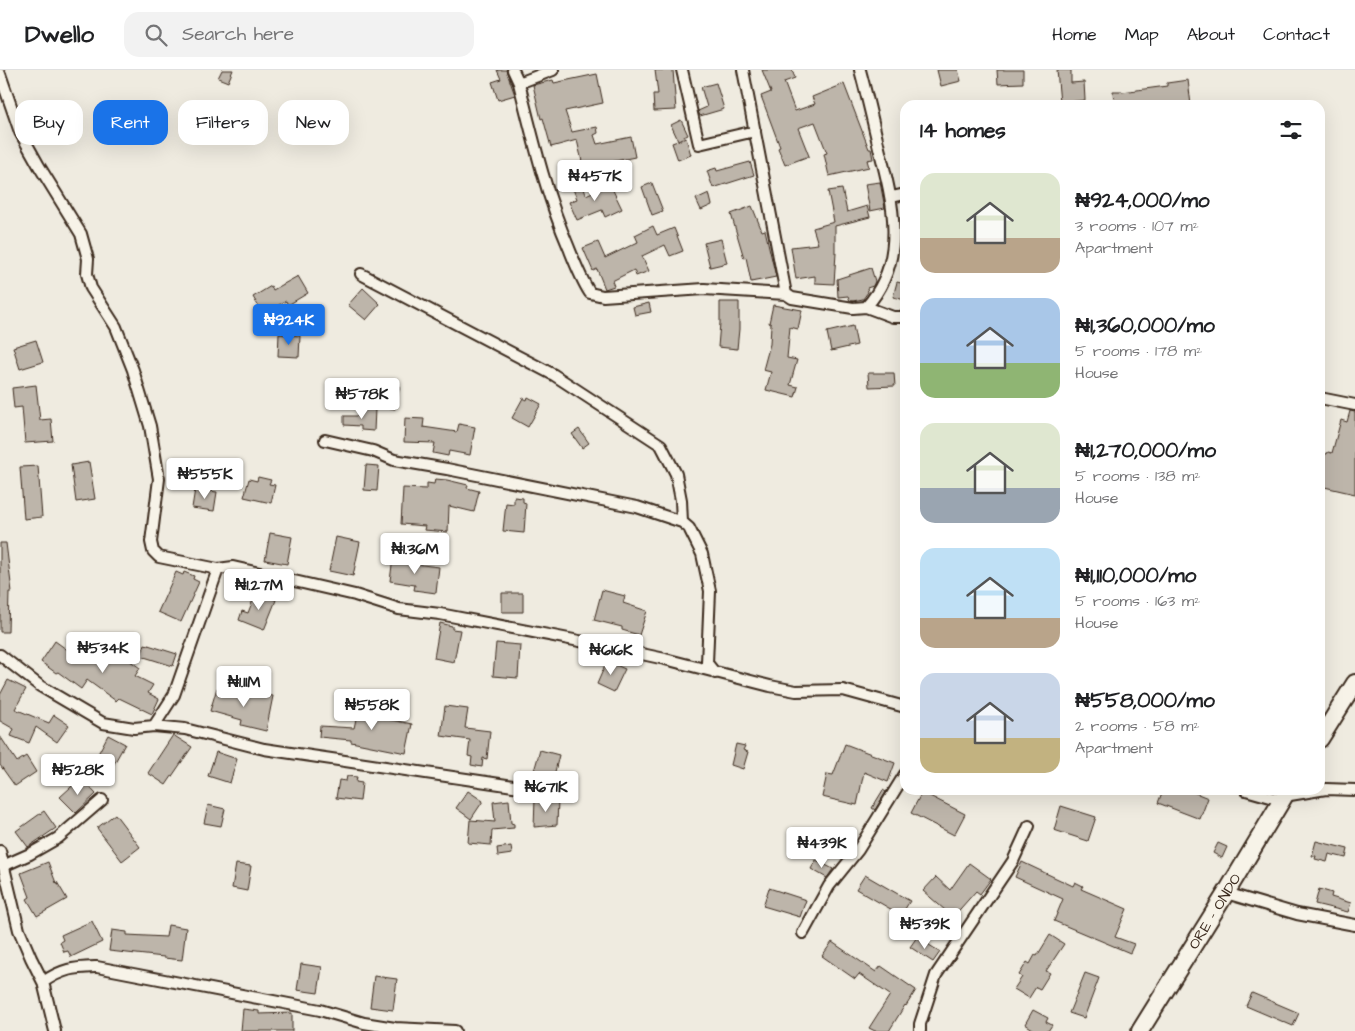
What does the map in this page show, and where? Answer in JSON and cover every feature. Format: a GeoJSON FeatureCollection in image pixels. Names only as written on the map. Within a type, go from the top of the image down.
{"type":"FeatureCollection","features":[{"type":"Feature","properties":{"kind":"main road"},"geometry":{"type":"LineString","coordinates":[[1325,731],[1355,683]]}},
{"type":"Feature","properties":{"kind":"main road","name":"ORE - ONDO"},"geometry":{"type":"LineString","coordinates":[[1140,1031],[1226,893],[1284,795]]}},
{"type":"Feature","properties":{"kind":"street"},"geometry":{"type":"LineString","coordinates":[[513,70],[545,184],[566,242],[590,293],[603,296],[704,289],[786,294],[792,298],[853,308],[866,307],[892,317],[900,317]]}},
{"type":"Feature","properties":{"kind":"street"},"geometry":{"type":"LineString","coordinates":[[518,83],[553,70]]}},
{"type":"Feature","properties":{"kind":"street"},"geometry":{"type":"LineString","coordinates":[[682,70],[699,144],[755,131]]}},
{"type":"Feature","properties":{"kind":"street"},"geometry":{"type":"LineString","coordinates":[[743,70],[786,294]]}},
{"type":"Feature","properties":{"kind":"street"},"geometry":{"type":"LineString","coordinates":[[860,70],[892,197],[894,221],[893,248],[886,275],[876,296],[866,307]]}},
{"type":"Feature","properties":{"kind":"street"},"geometry":{"type":"LineString","coordinates":[[0,74],[20,132],[81,234],[88,259],[87,274],[91,288],[116,327],[133,370],[150,426],[159,479],[151,542],[153,551],[159,557],[218,569],[233,567],[355,595],[399,609],[440,614],[600,645],[796,691],[843,690],[900,706]]}},
{"type":"Feature","properties":{"kind":"street"},"geometry":{"type":"LineString","coordinates":[[892,197],[900,195]]}},
{"type":"Feature","properties":{"kind":"street"},"geometry":{"type":"LineString","coordinates":[[361,274],[554,374],[661,445],[676,474],[681,500],[682,522]]}},
{"type":"Feature","properties":{"kind":"street"},"geometry":{"type":"LineString","coordinates":[[1325,399],[1355,405]]}},
{"type":"Feature","properties":{"kind":"street"},"geometry":{"type":"LineString","coordinates":[[325,440],[373,451],[394,460],[637,507],[682,522],[689,528],[702,554],[710,591],[706,663],[716,673]]}},
{"type":"Feature","properties":{"kind":"street"},"geometry":{"type":"LineString","coordinates":[[154,726],[174,695],[218,569]]}},
{"type":"Feature","properties":{"kind":"street"},"geometry":{"type":"LineString","coordinates":[[0,655],[40,686],[103,723],[134,728],[154,726],[185,729],[264,749],[520,787]]}},
{"type":"Feature","properties":{"kind":"street"},"geometry":{"type":"LineString","coordinates":[[803,933],[829,886],[858,850],[900,783]]}},
{"type":"Feature","properties":{"kind":"street"},"geometry":{"type":"LineString","coordinates":[[1325,789],[1355,790]]}},
{"type":"Feature","properties":{"kind":"street"},"geometry":{"type":"LineString","coordinates":[[3,866],[30,854],[58,838],[102,800]]}},
{"type":"Feature","properties":{"kind":"street"},"geometry":{"type":"LineString","coordinates":[[920,1031],[920,1024],[936,975],[1013,861],[1029,826]]}},
{"type":"Feature","properties":{"kind":"street"},"geometry":{"type":"LineString","coordinates":[[0,851],[19,930],[43,982],[55,1031]]}},
{"type":"Feature","properties":{"kind":"street"},"geometry":{"type":"LineString","coordinates":[[1226,893],[1297,914],[1355,925]]}},
{"type":"Feature","properties":{"kind":"street"},"geometry":{"type":"LineString","coordinates":[[43,982],[70,968],[97,967],[320,1010],[364,1023],[396,1028],[454,1031]]}},
{"type":"Feature","properties":{"kind":"building"},"geometry":{"type":"Polygon","coordinates":[[[222,70],[233,70],[228,82],[218,78],[222,70]]]}},
{"type":"Feature","properties":{"kind":"building"},"geometry":{"type":"Polygon","coordinates":[[[497,70],[506,70],[515,95],[498,100],[492,82],[501,79],[497,70]]]}},
{"type":"Feature","properties":{"kind":"building"},"geometry":{"type":"Polygon","coordinates":[[[655,70],[673,70],[676,110],[654,111],[653,94],[658,94],[655,70]]]}},
{"type":"Feature","properties":{"kind":"building"},"geometry":{"type":"Polygon","coordinates":[[[762,70],[792,70],[795,78],[784,82],[795,111],[815,104],[812,97],[844,84],[869,149],[871,149],[873,159],[867,160],[869,167],[829,176],[824,154],[827,153],[815,122],[798,128],[809,156],[785,165],[761,96],[771,92],[762,70]]]}},
{"type":"Feature","properties":{"kind":"building"},"geometry":{"type":"Polygon","coordinates":[[[937,70],[958,70],[961,81],[941,86],[937,70]]]}},
{"type":"Feature","properties":{"kind":"building"},"geometry":{"type":"Polygon","coordinates":[[[997,70],[1023,70],[1023,83],[998,84],[997,70]]]}},
{"type":"Feature","properties":{"kind":"building"},"geometry":{"type":"Polygon","coordinates":[[[1057,70],[1071,70],[1071,83],[1084,82],[1085,100],[1060,100],[1057,70]]]}},
{"type":"Feature","properties":{"kind":"building"},"geometry":{"type":"Polygon","coordinates":[[[597,74],[603,103],[565,111],[572,132],[597,127],[598,133],[594,135],[597,144],[631,137],[635,157],[601,164],[602,166],[584,170],[577,140],[551,147],[543,118],[541,119],[533,85],[553,80],[554,83],[597,74]]]}},
{"type":"Feature","properties":{"kind":"building"},"geometry":{"type":"Polygon","coordinates":[[[1188,80],[1190,100],[1114,100],[1113,91],[1122,92],[1167,86],[1167,83],[1188,80]]]}},
{"type":"Feature","properties":{"kind":"building"},"geometry":{"type":"Polygon","coordinates":[[[716,83],[724,109],[700,116],[698,111],[707,107],[701,87],[716,83]]]}},
{"type":"Feature","properties":{"kind":"building"},"geometry":{"type":"Polygon","coordinates":[[[681,120],[688,135],[678,140],[671,125],[681,120]]]}},
{"type":"Feature","properties":{"kind":"building"},"geometry":{"type":"Polygon","coordinates":[[[686,138],[691,155],[678,160],[672,143],[686,138]]]}},
{"type":"Feature","properties":{"kind":"building"},"geometry":{"type":"Polygon","coordinates":[[[750,162],[754,175],[713,188],[707,171],[716,168],[717,171],[750,162]]]}},
{"type":"Feature","properties":{"kind":"building"},"geometry":{"type":"Polygon","coordinates":[[[880,182],[885,208],[870,211],[865,184],[880,182]]]}},
{"type":"Feature","properties":{"kind":"building"},"geometry":{"type":"Polygon","coordinates":[[[652,183],[663,211],[652,215],[642,187],[652,183]]]}},
{"type":"Feature","properties":{"kind":"building"},"geometry":{"type":"Polygon","coordinates":[[[610,184],[622,209],[605,217],[602,210],[577,220],[569,202],[577,199],[573,189],[583,185],[586,195],[610,184]]]}},
{"type":"Feature","properties":{"kind":"building"},"geometry":{"type":"Polygon","coordinates":[[[842,189],[847,212],[867,206],[870,217],[835,226],[834,284],[815,283],[815,276],[796,279],[791,247],[818,244],[813,228],[834,222],[828,191],[842,189]]]}},
{"type":"Feature","properties":{"kind":"building"},"geometry":{"type":"Polygon","coordinates":[[[709,193],[712,205],[701,210],[696,199],[709,193]]]}},
{"type":"Feature","properties":{"kind":"building"},"geometry":{"type":"Polygon","coordinates":[[[752,206],[762,231],[765,230],[776,277],[751,282],[746,257],[744,258],[731,214],[752,206]]]}},
{"type":"Feature","properties":{"kind":"building"},"geometry":{"type":"Polygon","coordinates":[[[653,226],[657,235],[674,228],[683,251],[670,256],[665,245],[642,256],[649,271],[636,276],[634,270],[612,281],[614,286],[605,289],[597,269],[593,271],[583,248],[598,242],[605,258],[638,242],[635,235],[653,226]]]}},
{"type":"Feature","properties":{"kind":"building"},"geometry":{"type":"Polygon","coordinates":[[[721,239],[727,263],[710,267],[704,243],[721,239]]]}},
{"type":"Feature","properties":{"kind":"building"},"geometry":{"type":"Polygon","coordinates":[[[871,268],[875,281],[873,286],[867,288],[868,292],[863,299],[850,301],[848,296],[838,297],[837,279],[871,268]]]}},
{"type":"Feature","properties":{"kind":"building"},"geometry":{"type":"Polygon","coordinates":[[[298,276],[308,293],[288,305],[286,301],[263,314],[253,297],[271,286],[273,290],[298,276]]]}},
{"type":"Feature","properties":{"kind":"building"},"geometry":{"type":"Polygon","coordinates":[[[897,282],[900,283],[900,299],[893,297],[897,282]]]}},
{"type":"Feature","properties":{"kind":"building"},"geometry":{"type":"Polygon","coordinates":[[[363,288],[380,304],[366,320],[348,305],[363,288]]]}},
{"type":"Feature","properties":{"kind":"building"},"geometry":{"type":"Polygon","coordinates":[[[720,302],[739,302],[737,349],[718,347],[720,302]]]}},
{"type":"Feature","properties":{"kind":"building"},"geometry":{"type":"Polygon","coordinates":[[[649,303],[651,312],[635,315],[633,307],[649,303]]]}},
{"type":"Feature","properties":{"kind":"building"},"geometry":{"type":"Polygon","coordinates":[[[773,305],[802,310],[798,329],[790,327],[787,358],[797,360],[790,385],[798,387],[795,397],[766,390],[771,372],[763,370],[770,344],[771,324],[769,323],[773,305]]]}},
{"type":"Feature","properties":{"kind":"building"},"geometry":{"type":"Polygon","coordinates":[[[853,326],[857,345],[831,351],[827,332],[853,326]]]}},
{"type":"Feature","properties":{"kind":"building"},"geometry":{"type":"Polygon","coordinates":[[[279,334],[300,336],[299,357],[278,356],[279,334]]]}},
{"type":"Feature","properties":{"kind":"building"},"geometry":{"type":"Polygon","coordinates":[[[36,340],[43,362],[20,369],[13,347],[36,340]]]}},
{"type":"Feature","properties":{"kind":"building"},"geometry":{"type":"Polygon","coordinates":[[[868,373],[894,373],[895,386],[869,387],[868,373]]]}},
{"type":"Feature","properties":{"kind":"building"},"geometry":{"type":"Polygon","coordinates":[[[382,382],[400,386],[395,409],[377,405],[382,382]]]}},
{"type":"Feature","properties":{"kind":"building"},"geometry":{"type":"Polygon","coordinates":[[[36,385],[40,420],[51,419],[53,441],[25,443],[22,407],[14,408],[12,388],[36,385]]]}},
{"type":"Feature","properties":{"kind":"building"},"geometry":{"type":"Polygon","coordinates":[[[528,397],[541,404],[528,427],[512,418],[523,398],[527,400],[528,397]]]}},
{"type":"Feature","properties":{"kind":"building"},"geometry":{"type":"Polygon","coordinates":[[[362,409],[375,409],[374,431],[361,430],[361,426],[344,425],[344,416],[361,416],[362,409]]]}},
{"type":"Feature","properties":{"kind":"building"},"geometry":{"type":"Polygon","coordinates":[[[1350,411],[1355,412],[1355,494],[1325,487],[1325,454],[1332,453],[1341,420],[1347,422],[1350,411]]]}},
{"type":"Feature","properties":{"kind":"building"},"geometry":{"type":"Polygon","coordinates":[[[405,418],[424,419],[423,427],[457,432],[459,424],[475,427],[470,455],[449,451],[448,456],[433,453],[435,443],[404,442],[405,418]]]}},
{"type":"Feature","properties":{"kind":"building"},"geometry":{"type":"Polygon","coordinates":[[[579,429],[589,443],[582,448],[572,434],[579,429]]]}},
{"type":"Feature","properties":{"kind":"building"},"geometry":{"type":"Polygon","coordinates":[[[89,462],[95,499],[76,502],[71,465],[89,462]]]}},
{"type":"Feature","properties":{"kind":"building"},"geometry":{"type":"Polygon","coordinates":[[[366,465],[379,466],[377,491],[364,490],[366,465]]]}},
{"type":"Feature","properties":{"kind":"building"},"geometry":{"type":"Polygon","coordinates":[[[38,466],[42,517],[24,519],[20,467],[38,466]]]}},
{"type":"Feature","properties":{"kind":"building"},"geometry":{"type":"Polygon","coordinates":[[[258,477],[271,480],[269,484],[275,485],[271,503],[244,497],[249,479],[257,481],[258,477]]]}},
{"type":"Feature","properties":{"kind":"building"},"geometry":{"type":"Polygon","coordinates":[[[435,479],[468,485],[467,488],[479,491],[474,512],[449,506],[448,532],[424,530],[425,526],[401,524],[403,488],[427,489],[427,483],[434,484],[435,479]]]}},
{"type":"Feature","properties":{"kind":"building"},"geometry":{"type":"Polygon","coordinates":[[[195,489],[217,492],[214,511],[192,508],[195,489]]]}},
{"type":"Feature","properties":{"kind":"building"},"geometry":{"type":"Polygon","coordinates":[[[514,497],[523,498],[523,502],[526,503],[524,533],[503,531],[506,503],[514,504],[514,497]]]}},
{"type":"Feature","properties":{"kind":"building"},"geometry":{"type":"Polygon","coordinates":[[[270,533],[292,537],[287,564],[265,560],[270,533]]]}},
{"type":"Feature","properties":{"kind":"building"},"geometry":{"type":"Polygon","coordinates":[[[336,537],[360,542],[353,576],[329,571],[336,537]]]}},
{"type":"Feature","properties":{"kind":"building"},"geometry":{"type":"Polygon","coordinates":[[[0,543],[6,543],[12,592],[9,592],[8,632],[0,632],[0,543]]]}},
{"type":"Feature","properties":{"kind":"building"},"geometry":{"type":"Polygon","coordinates":[[[393,557],[414,560],[414,564],[439,567],[436,593],[414,590],[415,585],[390,581],[393,557]]]}},
{"type":"Feature","properties":{"kind":"building"},"geometry":{"type":"Polygon","coordinates":[[[176,572],[183,575],[184,572],[194,576],[193,579],[199,582],[181,622],[158,612],[176,572]]]}},
{"type":"Feature","properties":{"kind":"building"},"geometry":{"type":"Polygon","coordinates":[[[602,590],[625,596],[623,603],[647,611],[639,635],[622,630],[622,627],[594,620],[602,590]]]}},
{"type":"Feature","properties":{"kind":"building"},"geometry":{"type":"Polygon","coordinates":[[[256,592],[276,600],[264,630],[239,620],[242,611],[248,613],[256,592]]]}},
{"type":"Feature","properties":{"kind":"building"},"geometry":{"type":"Polygon","coordinates":[[[502,593],[523,593],[523,612],[502,612],[502,593]]]}},
{"type":"Feature","properties":{"kind":"building"},"geometry":{"type":"Polygon","coordinates":[[[440,623],[452,626],[452,629],[460,630],[454,662],[434,658],[440,623]]]}},
{"type":"Feature","properties":{"kind":"building"},"geometry":{"type":"Polygon","coordinates":[[[55,641],[80,659],[94,641],[119,660],[122,655],[140,668],[135,676],[153,685],[148,693],[159,699],[152,714],[119,698],[116,701],[87,680],[81,689],[41,662],[55,641]]]}},
{"type":"Feature","properties":{"kind":"building"},"geometry":{"type":"Polygon","coordinates":[[[496,643],[520,645],[518,678],[493,676],[496,643]]]}},
{"type":"Feature","properties":{"kind":"building"},"geometry":{"type":"Polygon","coordinates":[[[145,644],[177,654],[173,666],[141,656],[145,644]]]}},
{"type":"Feature","properties":{"kind":"building"},"geometry":{"type":"Polygon","coordinates":[[[607,661],[625,669],[614,692],[597,684],[607,661]]]}},
{"type":"Feature","properties":{"kind":"building"},"geometry":{"type":"Polygon","coordinates":[[[8,680],[26,689],[15,709],[49,723],[54,715],[69,725],[57,742],[36,727],[29,743],[11,736],[14,729],[0,721],[0,695],[8,680]]]}},
{"type":"Feature","properties":{"kind":"building"},"geometry":{"type":"Polygon","coordinates":[[[217,688],[248,697],[249,691],[273,696],[266,731],[241,725],[242,720],[210,711],[217,688]]]}},
{"type":"Feature","properties":{"kind":"building"},"geometry":{"type":"Polygon","coordinates":[[[360,701],[379,705],[376,717],[412,724],[406,753],[351,742],[351,740],[319,737],[320,726],[354,728],[360,701]]]}},
{"type":"Feature","properties":{"kind":"building"},"geometry":{"type":"Polygon","coordinates":[[[445,706],[468,709],[465,728],[490,731],[487,759],[483,758],[482,767],[471,765],[472,757],[468,756],[470,740],[441,736],[445,706]]]}},
{"type":"Feature","properties":{"kind":"building"},"geometry":{"type":"Polygon","coordinates":[[[108,735],[125,744],[105,780],[89,771],[108,735]]]}},
{"type":"Feature","properties":{"kind":"building"},"geometry":{"type":"Polygon","coordinates":[[[173,735],[192,747],[166,785],[148,773],[173,735]]]}},
{"type":"Feature","properties":{"kind":"building"},"geometry":{"type":"Polygon","coordinates":[[[0,736],[17,762],[26,756],[36,772],[15,786],[0,765],[0,736]]]}},
{"type":"Feature","properties":{"kind":"building"},"geometry":{"type":"Polygon","coordinates":[[[736,744],[745,746],[743,750],[748,752],[743,769],[731,765],[736,744]]]}},
{"type":"Feature","properties":{"kind":"building"},"geometry":{"type":"Polygon","coordinates":[[[845,744],[895,763],[888,782],[864,772],[857,805],[822,797],[827,774],[833,775],[845,744]]]}},
{"type":"Feature","properties":{"kind":"building"},"geometry":{"type":"Polygon","coordinates":[[[540,750],[559,755],[554,776],[534,771],[540,750]]]}},
{"type":"Feature","properties":{"kind":"building"},"geometry":{"type":"Polygon","coordinates":[[[216,752],[237,759],[230,783],[208,776],[216,752]]]}},
{"type":"Feature","properties":{"kind":"building"},"geometry":{"type":"Polygon","coordinates":[[[347,776],[357,777],[356,782],[362,783],[360,801],[336,798],[339,780],[346,781],[347,776]]]}},
{"type":"Feature","properties":{"kind":"building"},"geometry":{"type":"Polygon","coordinates":[[[81,778],[96,794],[76,813],[60,797],[81,778]]]}},
{"type":"Feature","properties":{"kind":"building"},"geometry":{"type":"Polygon","coordinates":[[[883,790],[886,792],[875,810],[872,808],[883,790]]]}},
{"type":"Feature","properties":{"kind":"building"},"geometry":{"type":"Polygon","coordinates":[[[468,791],[483,801],[471,819],[456,808],[468,791]]]}},
{"type":"Feature","properties":{"kind":"building"},"geometry":{"type":"Polygon","coordinates":[[[920,795],[928,795],[965,814],[954,835],[911,813],[920,795]]]}},
{"type":"Feature","properties":{"kind":"building"},"geometry":{"type":"Polygon","coordinates":[[[1161,795],[1200,795],[1208,798],[1200,819],[1158,803],[1161,795]]]}},
{"type":"Feature","properties":{"kind":"building"},"geometry":{"type":"Polygon","coordinates":[[[535,799],[558,800],[557,825],[534,827],[535,799]]]}},
{"type":"Feature","properties":{"kind":"building"},"geometry":{"type":"Polygon","coordinates":[[[509,800],[511,823],[514,824],[514,828],[492,830],[491,845],[468,843],[470,820],[495,822],[493,802],[509,800]]]}},
{"type":"Feature","properties":{"kind":"building"},"geometry":{"type":"Polygon","coordinates":[[[208,805],[225,809],[221,826],[204,823],[208,805]]]}},
{"type":"Feature","properties":{"kind":"building"},"geometry":{"type":"Polygon","coordinates":[[[1061,806],[1096,817],[1088,841],[1054,830],[1061,806]]]}},
{"type":"Feature","properties":{"kind":"building"},"geometry":{"type":"Polygon","coordinates":[[[44,811],[56,828],[28,847],[16,831],[44,811]]]}},
{"type":"Feature","properties":{"kind":"building"},"geometry":{"type":"Polygon","coordinates":[[[115,814],[140,847],[122,861],[97,828],[115,814]]]}},
{"type":"Feature","properties":{"kind":"building"},"geometry":{"type":"Polygon","coordinates":[[[1316,841],[1348,849],[1346,858],[1329,854],[1327,862],[1315,859],[1316,856],[1312,856],[1316,841]]]}},
{"type":"Feature","properties":{"kind":"building"},"geometry":{"type":"Polygon","coordinates":[[[1218,843],[1227,847],[1222,858],[1213,853],[1218,843]]]}},
{"type":"Feature","properties":{"kind":"building"},"geometry":{"type":"Polygon","coordinates":[[[511,846],[512,854],[498,856],[497,848],[511,846]]]}},
{"type":"Feature","properties":{"kind":"building"},"geometry":{"type":"Polygon","coordinates":[[[816,860],[833,869],[827,878],[811,869],[816,860]]]}},
{"type":"Feature","properties":{"kind":"building"},"geometry":{"type":"Polygon","coordinates":[[[48,862],[56,883],[67,899],[37,916],[27,899],[30,897],[21,873],[48,862]]]}},
{"type":"Feature","properties":{"kind":"building"},"geometry":{"type":"Polygon","coordinates":[[[1022,862],[1073,886],[1075,882],[1083,886],[1081,889],[1127,909],[1115,937],[1134,944],[1130,953],[1054,921],[1063,899],[1015,877],[1022,862]]]}},
{"type":"Feature","properties":{"kind":"building"},"geometry":{"type":"Polygon","coordinates":[[[969,863],[991,879],[980,894],[976,891],[953,917],[923,891],[936,877],[950,890],[969,863]]]}},
{"type":"Feature","properties":{"kind":"building"},"geometry":{"type":"Polygon","coordinates":[[[236,864],[251,866],[247,891],[232,888],[236,864]]]}},
{"type":"Feature","properties":{"kind":"building"},"geometry":{"type":"Polygon","coordinates":[[[865,875],[910,901],[901,915],[856,889],[865,875]]]}},
{"type":"Feature","properties":{"kind":"building"},"geometry":{"type":"Polygon","coordinates":[[[769,888],[806,900],[800,917],[763,906],[769,888]]]}},
{"type":"Feature","properties":{"kind":"building"},"geometry":{"type":"Polygon","coordinates":[[[1319,889],[1332,893],[1331,897],[1351,903],[1348,912],[1315,904],[1319,889]]]}},
{"type":"Feature","properties":{"kind":"building"},"geometry":{"type":"Polygon","coordinates":[[[92,921],[102,942],[71,957],[68,951],[64,952],[60,942],[63,940],[61,935],[92,921]]]}},
{"type":"Feature","properties":{"kind":"building"},"geometry":{"type":"Polygon","coordinates":[[[168,925],[186,928],[182,960],[109,951],[112,930],[127,932],[127,935],[166,937],[168,925]]]}},
{"type":"Feature","properties":{"kind":"building"},"geometry":{"type":"Polygon","coordinates":[[[1050,935],[1064,944],[1046,971],[1050,973],[1040,989],[1036,987],[1029,998],[1014,989],[1022,977],[1019,975],[1027,962],[1030,964],[1035,955],[1037,956],[1050,935]]]}},
{"type":"Feature","properties":{"kind":"building"},"geometry":{"type":"Polygon","coordinates":[[[917,937],[940,952],[933,962],[910,947],[917,937]]]}},
{"type":"Feature","properties":{"kind":"building"},"geometry":{"type":"Polygon","coordinates":[[[832,942],[876,972],[881,966],[916,990],[889,1031],[875,1031],[869,1028],[890,995],[859,974],[855,979],[822,956],[832,942]]]}},
{"type":"Feature","properties":{"kind":"building"},"geometry":{"type":"Polygon","coordinates":[[[301,964],[322,967],[318,993],[297,990],[301,964]]]}},
{"type":"Feature","properties":{"kind":"building"},"geometry":{"type":"Polygon","coordinates":[[[1085,973],[1099,978],[1084,1018],[1069,1013],[1085,973]]]}},
{"type":"Feature","properties":{"kind":"building"},"geometry":{"type":"Polygon","coordinates":[[[374,976],[397,979],[393,1010],[370,1007],[374,976]]]}},
{"type":"Feature","properties":{"kind":"building"},"geometry":{"type":"Polygon","coordinates":[[[1252,993],[1299,1013],[1293,1026],[1246,1006],[1252,993]]]}},
{"type":"Feature","properties":{"kind":"building"},"geometry":{"type":"Polygon","coordinates":[[[243,1009],[259,1011],[259,1014],[292,1013],[292,1031],[241,1031],[243,1009]]]}},
{"type":"Feature","properties":{"kind":"building"},"geometry":{"type":"Polygon","coordinates":[[[1033,1010],[1048,1018],[1046,1022],[1052,1025],[1048,1031],[1036,1031],[1025,1024],[1033,1010]]]}}]}
